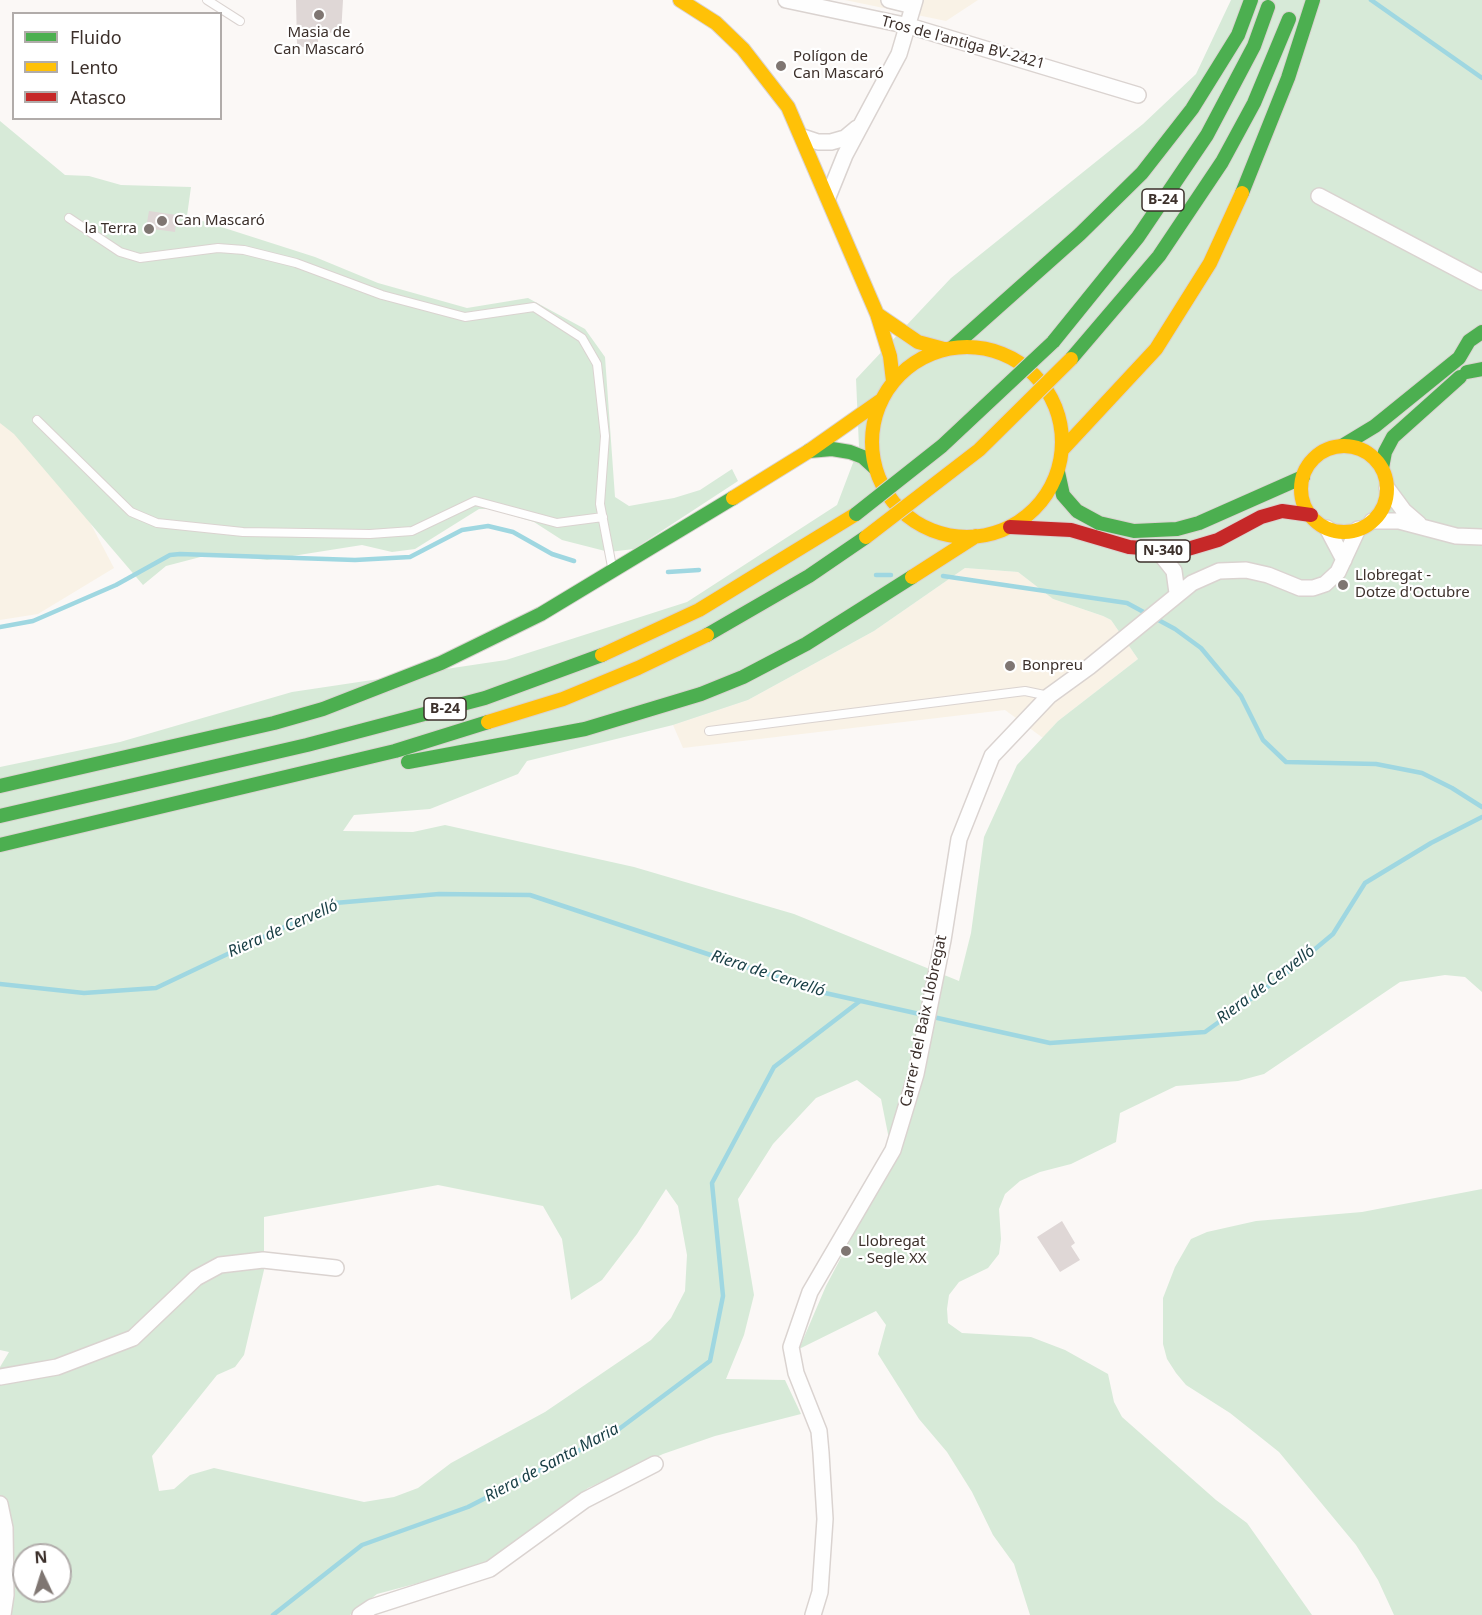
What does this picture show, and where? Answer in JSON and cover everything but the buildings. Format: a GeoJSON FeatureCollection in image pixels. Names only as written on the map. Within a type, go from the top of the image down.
{"type":"FeatureCollection","features":[{"type":"Feature","properties":{"kind":"main road"},"geometry":{"type":"LineString","coordinates":[[680,0],[716,24],[754,62],[781,96],[803,137],[877,314],[890,356],[893,381]]}},
{"type":"Feature","properties":{"kind":"main road"},"geometry":{"type":"LineString","coordinates":[[877,314],[918,342],[948,348],[1080,234],[1142,172],[1192,109],[1238,35],[1251,0]]}},
{"type":"Feature","properties":{"kind":"main road","name":"B-24"},"geometry":{"type":"LineString","coordinates":[[0,816],[318,742],[485,698],[564,671],[632,643],[699,610],[856,514],[942,446],[1053,342],[1138,237],[1208,135],[1254,46],[1270,0]]}},
{"type":"Feature","properties":{"kind":"main road"},"geometry":{"type":"LineString","coordinates":[[1062,450],[1130,380],[1156,349],[1192,293],[1226,233],[1288,78],[1312,0]]}},
{"type":"Feature","properties":{"kind":"main road","name":"B-24"},"geometry":{"type":"LineString","coordinates":[[0,845],[395,751],[563,699],[638,668],[725,626],[809,576],[866,537],[979,450],[1071,360],[1159,256],[1222,162],[1272,64],[1292,11]]}},
{"type":"Feature","properties":{"kind":"main road"},"geometry":{"type":"LineString","coordinates":[[1459,358],[1469,341],[1482,332]]}},
{"type":"Feature","properties":{"kind":"main road","name":"N-340"},"geometry":{"type":"LineString","coordinates":[[874,468],[872,427],[880,401],[893,381],[921,358],[948,348],[981,348],[1008,356],[1032,372],[1042,383],[1056,408],[1061,429],[1062,450],[1058,472],[1043,500],[1024,518],[1010,527]]}},
{"type":"Feature","properties":{"kind":"main road"},"geometry":{"type":"LineString","coordinates":[[1303,477],[1302,496],[1311,515],[1327,528],[1348,532],[1372,521],[1382,509],[1387,488],[1382,468],[1385,452],[1393,437],[1467,372],[1477,355],[1459,358]]}},
{"type":"Feature","properties":{"kind":"main road","name":"N-340"},"geometry":{"type":"LineString","coordinates":[[1058,472],[1063,495],[1077,511],[1099,523],[1134,531],[1177,529],[1198,523],[1303,477],[1316,457],[1323,452],[1342,446],[1375,426],[1459,358]]}},
{"type":"Feature","properties":{"kind":"main road"},"geometry":{"type":"LineString","coordinates":[[1467,372],[1482,369]]}},
{"type":"Feature","properties":{"kind":"main road","name":"N-340"},"geometry":{"type":"LineString","coordinates":[[0,786],[224,735],[322,709],[402,680],[487,642],[613,573],[809,451],[880,401]]}},
{"type":"Feature","properties":{"kind":"main road"},"geometry":{"type":"LineString","coordinates":[[1342,446],[1361,449],[1382,468]]}},
{"type":"Feature","properties":{"kind":"main road","name":"N-340"},"geometry":{"type":"LineString","coordinates":[[809,451],[832,449],[863,457],[874,468],[891,500],[919,525],[947,535],[976,536],[1010,527],[1071,530],[1129,547],[1181,551],[1201,546],[1260,517],[1282,512],[1311,515]]}},
{"type":"Feature","properties":{"kind":"main road"},"geometry":{"type":"LineString","coordinates":[[276,779],[449,756],[629,718],[692,697],[743,677],[806,644],[976,536]]}},
{"type":"Feature","properties":{"kind":"street","name":"Tros de l'antiga BV-2421"},"geometry":{"type":"LineString","coordinates":[[786,0],[909,26],[1138,95]]}},
{"type":"Feature","properties":{"kind":"street"},"geometry":{"type":"LineString","coordinates":[[828,197],[839,167],[899,54],[909,26],[914,3],[889,0]]}},
{"type":"Feature","properties":{"kind":"street"},"geometry":{"type":"LineString","coordinates":[[803,137],[818,142],[831,142],[845,138],[864,122]]}},
{"type":"Feature","properties":{"kind":"street"},"geometry":{"type":"LineString","coordinates":[[1319,196],[1482,282]]}},
{"type":"Feature","properties":{"kind":"street"},"geometry":{"type":"LineString","coordinates":[[1387,488],[1404,512],[1424,527]]}},
{"type":"Feature","properties":{"kind":"street"},"geometry":{"type":"LineString","coordinates":[[1372,521],[1399,521],[1456,536],[1482,537]]}},
{"type":"Feature","properties":{"kind":"street"},"geometry":{"type":"LineString","coordinates":[[1327,528],[1344,560]]}},
{"type":"Feature","properties":{"kind":"street","name":"Carrer del Baix Llobregat"},"geometry":{"type":"LineString","coordinates":[[813,1615],[820,1592],[825,1519],[821,1453],[819,1431],[796,1373],[791,1347],[810,1292],[893,1150],[916,1074],[943,940],[959,839],[992,756],[1049,696],[1089,667],[1172,599],[1219,571],[1237,570],[1268,575],[1300,588],[1313,588],[1332,578],[1344,560],[1358,529]]}},
{"type":"Feature","properties":{"kind":"street"},"geometry":{"type":"LineString","coordinates":[[1158,551],[1174,571],[1172,599]]}},
{"type":"Feature","properties":{"kind":"street"},"geometry":{"type":"LineString","coordinates":[[0,1377],[57,1367],[133,1338],[196,1278],[220,1265],[263,1260],[336,1268]]}},
{"type":"Feature","properties":{"kind":"street"},"geometry":{"type":"LineString","coordinates":[[360,1615],[372,1607],[490,1569],[585,1500],[655,1464]]}},
{"type":"Feature","properties":{"kind":"street"},"geometry":{"type":"LineString","coordinates":[[0,1504],[5,1528],[6,1595],[3,1615]]}},
{"type":"Feature","properties":{"kind":"lane"},"geometry":{"type":"LineString","coordinates":[[207,0],[240,21]]}},
{"type":"Feature","properties":{"kind":"lane"},"geometry":{"type":"LineString","coordinates":[[69,218],[120,252],[140,258],[218,248],[244,250],[296,263],[382,295],[465,317],[534,308],[582,338],[597,364],[604,436],[600,504],[613,573]]}},
{"type":"Feature","properties":{"kind":"lane"},"geometry":{"type":"LineString","coordinates":[[37,420],[131,512],[157,524],[243,532],[370,534],[412,531],[449,511],[475,501],[557,523],[603,517]]}},
{"type":"Feature","properties":{"kind":"lane"},"geometry":{"type":"LineString","coordinates":[[709,731],[1025,691],[1049,696]]}},
{"type":"Feature","properties":{"kind":"shaded area"},"geometry":{"type":"Polygon","coordinates":[[[845,0],[978,0],[946,21],[845,0]]]}},
{"type":"Feature","properties":{"kind":"shaded area"},"geometry":{"type":"Polygon","coordinates":[[[0,398],[64,473],[114,568],[38,614],[0,620],[0,398]]]}},
{"type":"Feature","properties":{"kind":"shaded area"},"geometry":{"type":"Polygon","coordinates":[[[965,568],[1018,572],[1053,599],[1111,620],[1138,659],[1058,721],[1043,738],[1005,710],[683,748],[673,725],[748,700],[874,631],[965,568]]]}},
{"type":"Feature","properties":{"kind":"green space"},"geometry":{"type":"Polygon","coordinates":[[[1231,0],[1482,0],[1482,992],[1465,977],[1445,975],[1400,982],[1264,1074],[1238,1081],[1176,1086],[1120,1113],[1116,1142],[1071,1164],[1040,1172],[1020,1181],[1005,1194],[999,1209],[1001,1239],[999,1254],[988,1268],[959,1282],[949,1295],[947,1309],[948,1323],[962,1333],[1031,1337],[1065,1350],[1108,1374],[1114,1402],[1122,1417],[1216,1500],[1247,1523],[1312,1615],[1030,1615],[1014,1564],[993,1535],[972,1492],[947,1452],[919,1419],[878,1354],[886,1325],[876,1311],[799,1349],[826,1286],[893,1159],[881,1099],[857,1080],[816,1098],[773,1144],[738,1199],[754,1295],[744,1335],[726,1379],[785,1380],[801,1414],[715,1436],[663,1454],[588,1488],[490,1564],[377,1594],[350,1615],[0,1615],[0,1367],[9,1352],[0,1350],[0,767],[120,742],[292,692],[506,660],[687,602],[837,505],[859,447],[856,379],[951,278],[1143,124],[1196,74],[1231,0]],[[965,568],[874,631],[748,700],[673,725],[527,761],[518,774],[430,809],[354,815],[343,831],[413,832],[445,825],[634,867],[794,914],[959,981],[971,933],[984,837],[1017,765],[1058,721],[1138,659],[1111,620],[1053,599],[1018,572],[965,568]],[[438,1185],[264,1217],[264,1270],[244,1355],[235,1367],[217,1375],[152,1456],[159,1491],[174,1489],[190,1475],[214,1468],[364,1502],[394,1497],[418,1488],[451,1463],[545,1412],[651,1340],[671,1318],[685,1291],[687,1255],[678,1206],[666,1189],[637,1234],[602,1280],[571,1300],[562,1239],[543,1206],[438,1185]]]}},
{"type":"Feature","properties":{"kind":"green space"},"geometry":{"type":"Polygon","coordinates":[[[0,121],[65,175],[89,176],[121,185],[191,187],[187,216],[315,257],[378,283],[467,308],[528,298],[585,329],[605,357],[615,497],[629,506],[674,498],[700,490],[732,469],[738,481],[634,549],[609,552],[562,540],[534,522],[490,509],[479,509],[415,549],[392,552],[362,545],[267,560],[212,554],[166,566],[143,585],[14,434],[0,423],[0,121]]]}},
{"type":"Feature","properties":{"kind":"green space"},"geometry":{"type":"Polygon","coordinates":[[[1482,1189],[1482,1615],[1394,1615],[1378,1580],[1356,1545],[1279,1452],[1230,1413],[1186,1385],[1176,1373],[1167,1359],[1163,1344],[1163,1298],[1175,1267],[1191,1239],[1207,1232],[1256,1221],[1362,1212],[1482,1189]]]}},
{"type":"Feature","properties":{"kind":"waterway"},"geometry":{"type":"LineString","coordinates":[[1371,0],[1482,78]]}},
{"type":"Feature","properties":{"kind":"waterway"},"geometry":{"type":"LineString","coordinates":[[0,627],[33,621],[116,585],[170,555],[355,560],[410,557],[462,530],[488,526],[513,532],[552,554],[574,561]]}},
{"type":"Feature","properties":{"kind":"waterway"},"geometry":{"type":"LineString","coordinates":[[668,572],[699,570]]}},
{"type":"Feature","properties":{"kind":"waterway"},"geometry":{"type":"LineString","coordinates":[[876,575],[891,575]]}},
{"type":"Feature","properties":{"kind":"waterway"},"geometry":{"type":"LineString","coordinates":[[943,576],[1127,603],[1175,629],[1201,648],[1241,696],[1263,740],[1286,762],[1376,764],[1422,773],[1482,807]]}},
{"type":"Feature","properties":{"kind":"waterway","name":"Riera de Cervelló"},"geometry":{"type":"LineString","coordinates":[[0,984],[84,993],[156,988],[335,903],[439,894],[530,895],[825,993],[1050,1043],[1205,1032],[1284,975],[1333,934],[1365,883],[1431,843],[1482,817]]}},
{"type":"Feature","properties":{"kind":"waterway","name":"Riera de Santa Maria"},"geometry":{"type":"LineString","coordinates":[[273,1615],[362,1545],[468,1507],[615,1432],[710,1361],[723,1296],[712,1183],[774,1067],[860,1001]]}},
{"type":"Feature","properties":{"kind":"traffic: fast"},"geometry":{"type":"LineString","coordinates":[[952,348],[1080,234],[1142,173],[1192,109],[1238,35],[1251,0]]}},
{"type":"Feature","properties":{"kind":"traffic: fast"},"geometry":{"type":"LineString","coordinates":[[1242,193],[1288,78],[1313,0]]}},
{"type":"Feature","properties":{"kind":"traffic: fast"},"geometry":{"type":"LineString","coordinates":[[1053,342],[1138,237],[1207,135],[1254,46],[1268,7]]}},
{"type":"Feature","properties":{"kind":"traffic: fast"},"geometry":{"type":"LineString","coordinates":[[1071,359],[1159,256],[1222,162],[1254,103],[1289,19]]}},
{"type":"Feature","properties":{"kind":"traffic: fast"},"geometry":{"type":"LineString","coordinates":[[1342,446],[1375,426],[1459,358],[1469,341],[1482,332]]}},
{"type":"Feature","properties":{"kind":"traffic: fast"},"geometry":{"type":"LineString","coordinates":[[856,514],[942,446],[1053,342]]}},
{"type":"Feature","properties":{"kind":"traffic: fast"},"geometry":{"type":"LineString","coordinates":[[1467,372],[1482,369]]}},
{"type":"Feature","properties":{"kind":"traffic: fast"},"geometry":{"type":"LineString","coordinates":[[1382,468],[1385,452],[1393,437],[1460,377]]}},
{"type":"Feature","properties":{"kind":"traffic: fast"},"geometry":{"type":"LineString","coordinates":[[809,451],[832,449],[850,452],[863,457],[875,468]]}},
{"type":"Feature","properties":{"kind":"traffic: fast"},"geometry":{"type":"LineString","coordinates":[[1058,472],[1063,495],[1077,511],[1099,523],[1134,531],[1177,529],[1199,523],[1303,477]]}},
{"type":"Feature","properties":{"kind":"traffic: fast"},"geometry":{"type":"LineString","coordinates":[[0,786],[274,723],[323,709],[441,663],[541,614],[733,498]]}},
{"type":"Feature","properties":{"kind":"traffic: fast"},"geometry":{"type":"LineString","coordinates":[[707,635],[809,576],[866,537]]}},
{"type":"Feature","properties":{"kind":"traffic: fast"},"geometry":{"type":"LineString","coordinates":[[408,762],[585,729],[701,694],[743,677],[806,644],[912,577]]}},
{"type":"Feature","properties":{"kind":"traffic: fast"},"geometry":{"type":"LineString","coordinates":[[0,816],[307,745],[485,698],[602,655]]}},
{"type":"Feature","properties":{"kind":"traffic: fast"},"geometry":{"type":"LineString","coordinates":[[0,845],[395,751],[488,722]]}},
{"type":"Feature","properties":{"kind":"traffic: slow"},"geometry":{"type":"LineString","coordinates":[[680,0],[716,23],[743,49],[788,107],[877,314],[890,356],[893,381]]}},
{"type":"Feature","properties":{"kind":"traffic: slow"},"geometry":{"type":"LineString","coordinates":[[1062,450],[1156,349],[1210,263],[1242,193]]}},
{"type":"Feature","properties":{"kind":"traffic: slow"},"geometry":{"type":"LineString","coordinates":[[877,314],[918,342],[944,349]]}},
{"type":"Feature","properties":{"kind":"traffic: slow"},"geometry":{"type":"LineString","coordinates":[[958,347],[976,347],[1012,358],[1027,368],[1041,382],[1058,414],[1062,442],[1058,470],[1051,487],[1041,502],[1027,516],[995,533],[976,537],[958,537],[922,526],[907,516],[893,502],[876,470],[872,451],[872,433],[883,397],[893,382],[907,368],[939,351],[958,347]]}},
{"type":"Feature","properties":{"kind":"traffic: slow"},"geometry":{"type":"LineString","coordinates":[[866,537],[979,450],[1071,359]]}},
{"type":"Feature","properties":{"kind":"traffic: slow"},"geometry":{"type":"LineString","coordinates":[[733,498],[809,451],[880,401]]}},
{"type":"Feature","properties":{"kind":"traffic: slow"},"geometry":{"type":"LineString","coordinates":[[1344,446],[1360,450],[1374,459],[1383,473],[1387,489],[1383,505],[1374,519],[1360,528],[1344,532],[1328,528],[1314,519],[1305,505],[1301,489],[1305,473],[1314,459],[1328,450],[1344,446]]}},
{"type":"Feature","properties":{"kind":"traffic: slow"},"geometry":{"type":"LineString","coordinates":[[602,655],[699,610],[856,514]]}},
{"type":"Feature","properties":{"kind":"traffic: slow"},"geometry":{"type":"LineString","coordinates":[[912,577],[976,536]]}},
{"type":"Feature","properties":{"kind":"traffic: slow"},"geometry":{"type":"LineString","coordinates":[[488,722],[563,699],[638,668],[707,635]]}},
{"type":"Feature","properties":{"kind":"traffic: jam"},"geometry":{"type":"LineString","coordinates":[[1010,527],[1071,530],[1129,547],[1181,551],[1218,540],[1261,517],[1282,511],[1311,515]]}},
{"type":"Feature","properties":{"kind":"place","name":"Masia de Can Mascaró"},"geometry":{"type":"Point","coordinates":[319,15]}},
{"type":"Feature","properties":{"kind":"place","name":"Polígon de Can Mascaró"},"geometry":{"type":"Point","coordinates":[781,66]}},
{"type":"Feature","properties":{"kind":"place","name":"Can Mascaró"},"geometry":{"type":"Point","coordinates":[162,221]}},
{"type":"Feature","properties":{"kind":"place","name":"la Terra"},"geometry":{"type":"Point","coordinates":[149,229]}},
{"type":"Feature","properties":{"kind":"place","name":"Llobregat - Dotze d'Octubre"},"geometry":{"type":"Point","coordinates":[1343,585]}},
{"type":"Feature","properties":{"kind":"place","name":"Bonpreu"},"geometry":{"type":"Point","coordinates":[1010,666]}},
{"type":"Feature","properties":{"kind":"place","name":"Llobregat - Segle XX"},"geometry":{"type":"Point","coordinates":[846,1251]}}]}
